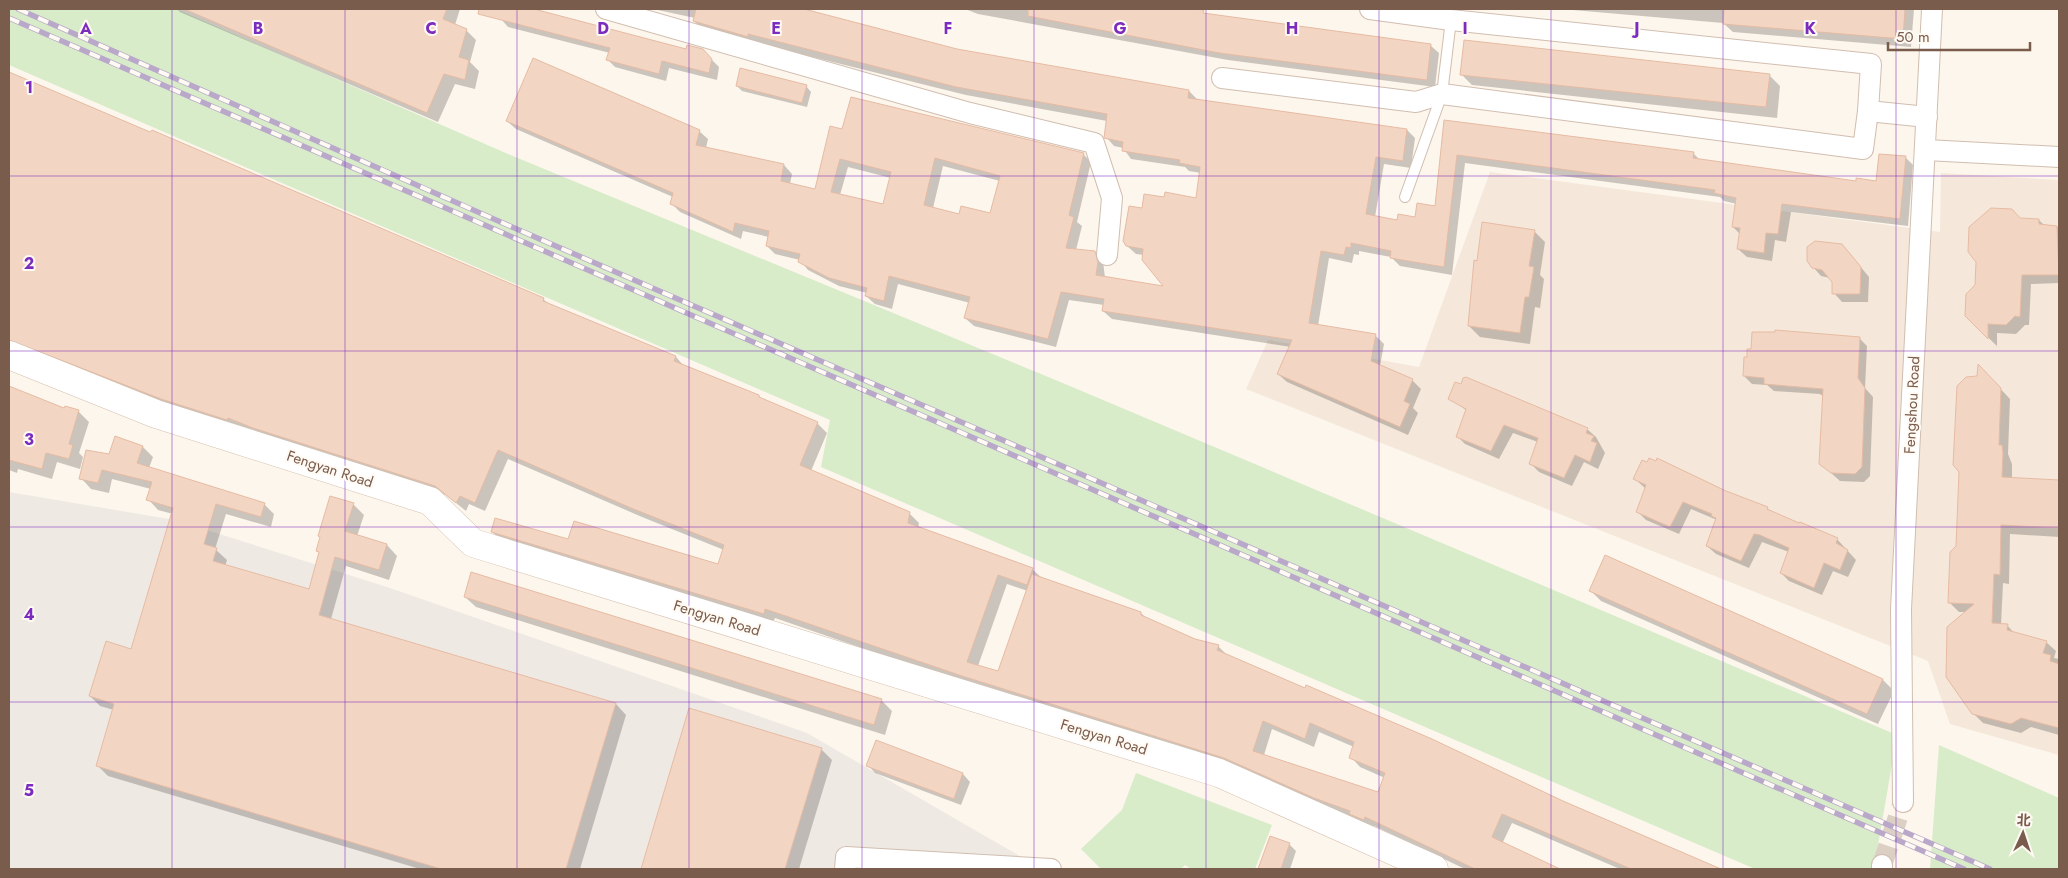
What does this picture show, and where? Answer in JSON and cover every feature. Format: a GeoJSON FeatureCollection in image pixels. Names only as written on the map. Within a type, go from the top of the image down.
{"type":"FeatureCollection","features":[{"type":"Feature","properties":{"kind":"street"},"geometry":{"type":"LineString","coordinates":[[606,9],[970,113],[1094,143],[1112,198],[1107,255]]}},
{"type":"Feature","properties":{"kind":"street"},"geometry":{"type":"LineString","coordinates":[[1222,78],[1416,102],[1442,94],[1863,149],[1871,64],[1451,20],[1370,9]]}},
{"type":"Feature","properties":{"kind":"street","name":"Fengshou Road"},"geometry":{"type":"LineString","coordinates":[[1903,802],[1901,609],[1932,9]]}},
{"type":"Feature","properties":{"kind":"street"},"geometry":{"type":"LineString","coordinates":[[1868,111],[1927,117]]}},
{"type":"Feature","properties":{"kind":"street"},"geometry":{"type":"LineString","coordinates":[[1926,150],[2059,157]]}},
{"type":"Feature","properties":{"kind":"street","name":"Fengyan Road"},"geometry":{"type":"LineString","coordinates":[[9,355],[156,414],[430,501],[473,543],[1219,773],[1434,869]]}},
{"type":"Feature","properties":{"kind":"street"},"geometry":{"type":"LineString","coordinates":[[845,869],[846,856],[1051,869]]}},
{"type":"Feature","properties":{"kind":"lane"},"geometry":{"type":"LineString","coordinates":[[1405,196],[1442,94],[1451,20]]}},
{"type":"Feature","properties":{"kind":"shaded area"},"geometry":{"type":"Polygon","coordinates":[[[1490,172],[1940,232],[1941,173],[2059,180],[2059,755],[1950,724],[1928,661],[1246,389],[1268,340],[1419,367],[1490,172]]]}},
{"type":"Feature","properties":{"kind":"shaded area"},"geometry":{"type":"Polygon","coordinates":[[[9,492],[175,520],[387,587],[807,733],[1042,869],[9,869],[9,492]]]}},
{"type":"Feature","properties":{"kind":"green space"},"geometry":{"type":"Polygon","coordinates":[[[9,9],[176,9],[508,154],[1058,381],[1897,735],[1874,869],[1755,869],[821,467],[830,420],[9,65],[9,9]]]}},
{"type":"Feature","properties":{"kind":"green space"},"geometry":{"type":"Polygon","coordinates":[[[1939,745],[2059,798],[2059,869],[1930,869],[1939,745]]]}},
{"type":"Feature","properties":{"kind":"green space"},"geometry":{"type":"Polygon","coordinates":[[[1136,773],[1272,825],[1255,869],[1191,869],[1185,865],[1181,869],[1101,869],[1081,849],[1122,810],[1136,773]]]}},
{"type":"Feature","properties":{"kind":"building"},"geometry":{"type":"Polygon","coordinates":[[[184,9],[447,9],[443,19],[467,29],[459,57],[469,60],[465,80],[444,74],[427,113],[184,9]]]}},
{"type":"Feature","properties":{"kind":"building"},"geometry":{"type":"Polygon","coordinates":[[[479,9],[534,9],[686,49],[687,45],[703,49],[712,59],[709,73],[662,61],[659,74],[606,60],[610,48],[478,14],[479,9]]]}},
{"type":"Feature","properties":{"kind":"building"},"geometry":{"type":"Polygon","coordinates":[[[696,9],[804,9],[957,49],[1189,90],[1188,98],[1407,129],[1403,161],[1376,157],[1366,214],[1397,220],[1398,214],[1415,217],[1417,203],[1435,206],[1444,120],[1694,152],[1693,158],[1856,181],[1856,178],[1876,181],[1879,154],[1906,156],[1900,219],[1782,204],[1778,234],[1766,233],[1764,253],[1737,249],[1740,228],[1732,227],[1736,198],[1714,193],[1715,190],[1457,155],[1444,267],[1390,258],[1391,251],[1351,243],[1351,248],[1346,247],[1344,255],[1321,251],[1309,323],[1376,334],[1371,361],[1413,379],[1404,401],[1410,404],[1400,427],[1277,374],[1292,340],[1102,311],[1104,299],[1061,292],[1048,339],[964,318],[970,297],[889,276],[884,301],[865,296],[867,288],[829,278],[798,262],[800,254],[766,246],[769,231],[735,223],[733,232],[670,204],[673,193],[506,121],[533,58],[700,130],[696,145],[784,164],[781,181],[815,189],[830,126],[842,129],[851,97],[1084,153],[1069,215],[1074,217],[1066,248],[1095,251],[1098,262],[1096,275],[1163,286],[1142,260],[1143,249],[1126,246],[1123,241],[1129,206],[1142,208],[1144,194],[1164,197],[1165,192],[1196,198],[1200,167],[1179,163],[1180,160],[1122,151],[1123,142],[1104,138],[1107,114],[956,87],[748,34],[748,37],[693,21],[696,9]],[[935,158],[924,205],[959,214],[961,206],[990,213],[1000,176],[935,158]],[[840,159],[831,192],[883,204],[891,172],[840,159]]]}},
{"type":"Feature","properties":{"kind":"building"},"geometry":{"type":"Polygon","coordinates":[[[1028,9],[1193,9],[1204,10],[1203,13],[1431,44],[1427,80],[1219,53],[1028,16],[1028,9]]]}},
{"type":"Feature","properties":{"kind":"building"},"geometry":{"type":"Polygon","coordinates":[[[1724,9],[1905,9],[1903,39],[1723,24],[1724,9]]]}},
{"type":"Feature","properties":{"kind":"building"},"geometry":{"type":"Polygon","coordinates":[[[1464,40],[1770,74],[1766,107],[1460,75],[1464,40]]]}},
{"type":"Feature","properties":{"kind":"building"},"geometry":{"type":"Polygon","coordinates":[[[740,68],[807,85],[802,103],[736,86],[740,68]]]}},
{"type":"Feature","properties":{"kind":"building"},"geometry":{"type":"Polygon","coordinates":[[[9,72],[150,132],[152,130],[544,298],[543,301],[676,356],[674,361],[759,395],[759,397],[818,422],[800,465],[910,512],[908,523],[1033,568],[1027,585],[998,575],[967,662],[998,671],[1032,574],[1141,612],[1141,615],[1195,639],[1219,645],[1217,650],[1305,688],[1306,685],[1432,739],[1563,801],[1721,869],[1631,869],[1502,814],[1492,837],[1560,869],[1475,869],[1365,817],[1364,820],[1349,814],[1350,811],[1314,798],[1224,758],[962,676],[765,609],[764,614],[491,532],[495,518],[568,539],[574,521],[718,564],[724,545],[631,508],[498,450],[475,503],[460,496],[456,503],[435,486],[253,428],[228,418],[227,420],[161,399],[9,340],[9,72]],[[1263,721],[1253,751],[1378,792],[1385,773],[1349,758],[1354,742],[1310,723],[1305,739],[1263,721]]]}},
{"type":"Feature","properties":{"kind":"building"},"geometry":{"type":"Polygon","coordinates":[[[1991,208],[2012,209],[2020,218],[2039,219],[2039,224],[2057,226],[2059,275],[2022,275],[2020,317],[2015,316],[2006,325],[1988,324],[1988,339],[1965,316],[1966,294],[1975,285],[1976,262],[1968,252],[1969,227],[1991,208]]]}},
{"type":"Feature","properties":{"kind":"building"},"geometry":{"type":"Polygon","coordinates":[[[1482,222],[1535,230],[1529,266],[1534,267],[1529,297],[1525,297],[1520,333],[1468,326],[1474,260],[1477,261],[1482,222]]]}},
{"type":"Feature","properties":{"kind":"building"},"geometry":{"type":"Polygon","coordinates":[[[1815,241],[1842,244],[1861,267],[1860,294],[1832,294],[1832,282],[1822,270],[1812,268],[1807,261],[1807,247],[1815,241]]]}},
{"type":"Feature","properties":{"kind":"building"},"geometry":{"type":"Polygon","coordinates":[[[1775,330],[1860,337],[1858,378],[1865,388],[1862,467],[1855,474],[1831,473],[1819,464],[1823,389],[1764,384],[1764,378],[1743,376],[1744,357],[1747,357],[1747,349],[1751,349],[1752,332],[1775,332],[1775,330]]]}},
{"type":"Feature","properties":{"kind":"building"},"geometry":{"type":"Polygon","coordinates":[[[1978,364],[2001,388],[1999,445],[2002,445],[2003,453],[2002,477],[2059,480],[2059,528],[2001,525],[2000,575],[1994,574],[1992,623],[2008,624],[2007,630],[2047,641],[2043,653],[2051,655],[2050,661],[2059,664],[2059,728],[2021,718],[2011,724],[1972,714],[1946,677],[1947,627],[1974,604],[1948,603],[1950,552],[1956,546],[1959,472],[1953,465],[1957,386],[1966,377],[1977,376],[1978,364]]]}},
{"type":"Feature","properties":{"kind":"building"},"geometry":{"type":"Polygon","coordinates":[[[1466,377],[1588,428],[1586,433],[1594,436],[1591,441],[1597,443],[1590,462],[1575,455],[1564,478],[1529,464],[1538,438],[1504,425],[1491,451],[1456,437],[1466,409],[1448,399],[1455,382],[1461,384],[1463,378],[1466,377]]]}},
{"type":"Feature","properties":{"kind":"building"},"geometry":{"type":"Polygon","coordinates":[[[9,386],[64,408],[65,406],[79,410],[69,444],[73,445],[69,459],[46,453],[42,469],[9,460],[9,386]]]}},
{"type":"Feature","properties":{"kind":"building"},"geometry":{"type":"Polygon","coordinates":[[[115,436],[143,446],[137,463],[265,503],[261,517],[216,504],[204,544],[217,548],[213,561],[309,589],[319,552],[316,551],[320,537],[318,536],[330,496],[354,503],[345,531],[387,544],[379,570],[335,557],[319,615],[616,703],[566,869],[441,869],[96,766],[114,704],[89,696],[106,641],[131,649],[173,508],[146,500],[152,482],[102,470],[98,483],[79,479],[86,450],[109,454],[115,436]]]}},
{"type":"Feature","properties":{"kind":"building"},"geometry":{"type":"Polygon","coordinates":[[[1649,458],[1656,461],[1657,458],[1726,491],[1838,538],[1836,543],[1848,550],[1840,570],[1824,563],[1814,588],[1780,573],[1789,548],[1760,535],[1754,534],[1741,561],[1706,546],[1716,518],[1711,516],[1712,514],[1683,502],[1670,527],[1636,512],[1646,485],[1633,479],[1642,460],[1647,462],[1649,458]]]}},
{"type":"Feature","properties":{"kind":"building"},"geometry":{"type":"Polygon","coordinates":[[[1605,555],[1883,679],[1867,714],[1589,591],[1605,555]]]}},
{"type":"Feature","properties":{"kind":"building"},"geometry":{"type":"Polygon","coordinates":[[[471,572],[882,699],[874,725],[464,597],[471,572]]]}},
{"type":"Feature","properties":{"kind":"building"},"geometry":{"type":"Polygon","coordinates":[[[689,708],[822,748],[785,869],[641,869],[689,708]]]}},
{"type":"Feature","properties":{"kind":"building"},"geometry":{"type":"Polygon","coordinates":[[[876,740],[963,773],[954,799],[866,766],[876,740]]]}},
{"type":"Feature","properties":{"kind":"building"},"geometry":{"type":"Polygon","coordinates":[[[1270,836],[1290,843],[1281,869],[1258,869],[1270,836]]]}},
{"type":"Feature","properties":{"kind":"tunnel"},"geometry":{"type":"LineString","coordinates":[[1882,865],[1903,802]]}},
{"type":"Feature","properties":{"kind":"railway"},"geometry":{"type":"LineString","coordinates":[[18,9],[496,220],[1990,869]]}},
{"type":"Feature","properties":{"kind":"railway"},"geometry":{"type":"LineString","coordinates":[[9,18],[1964,869]]}}]}
